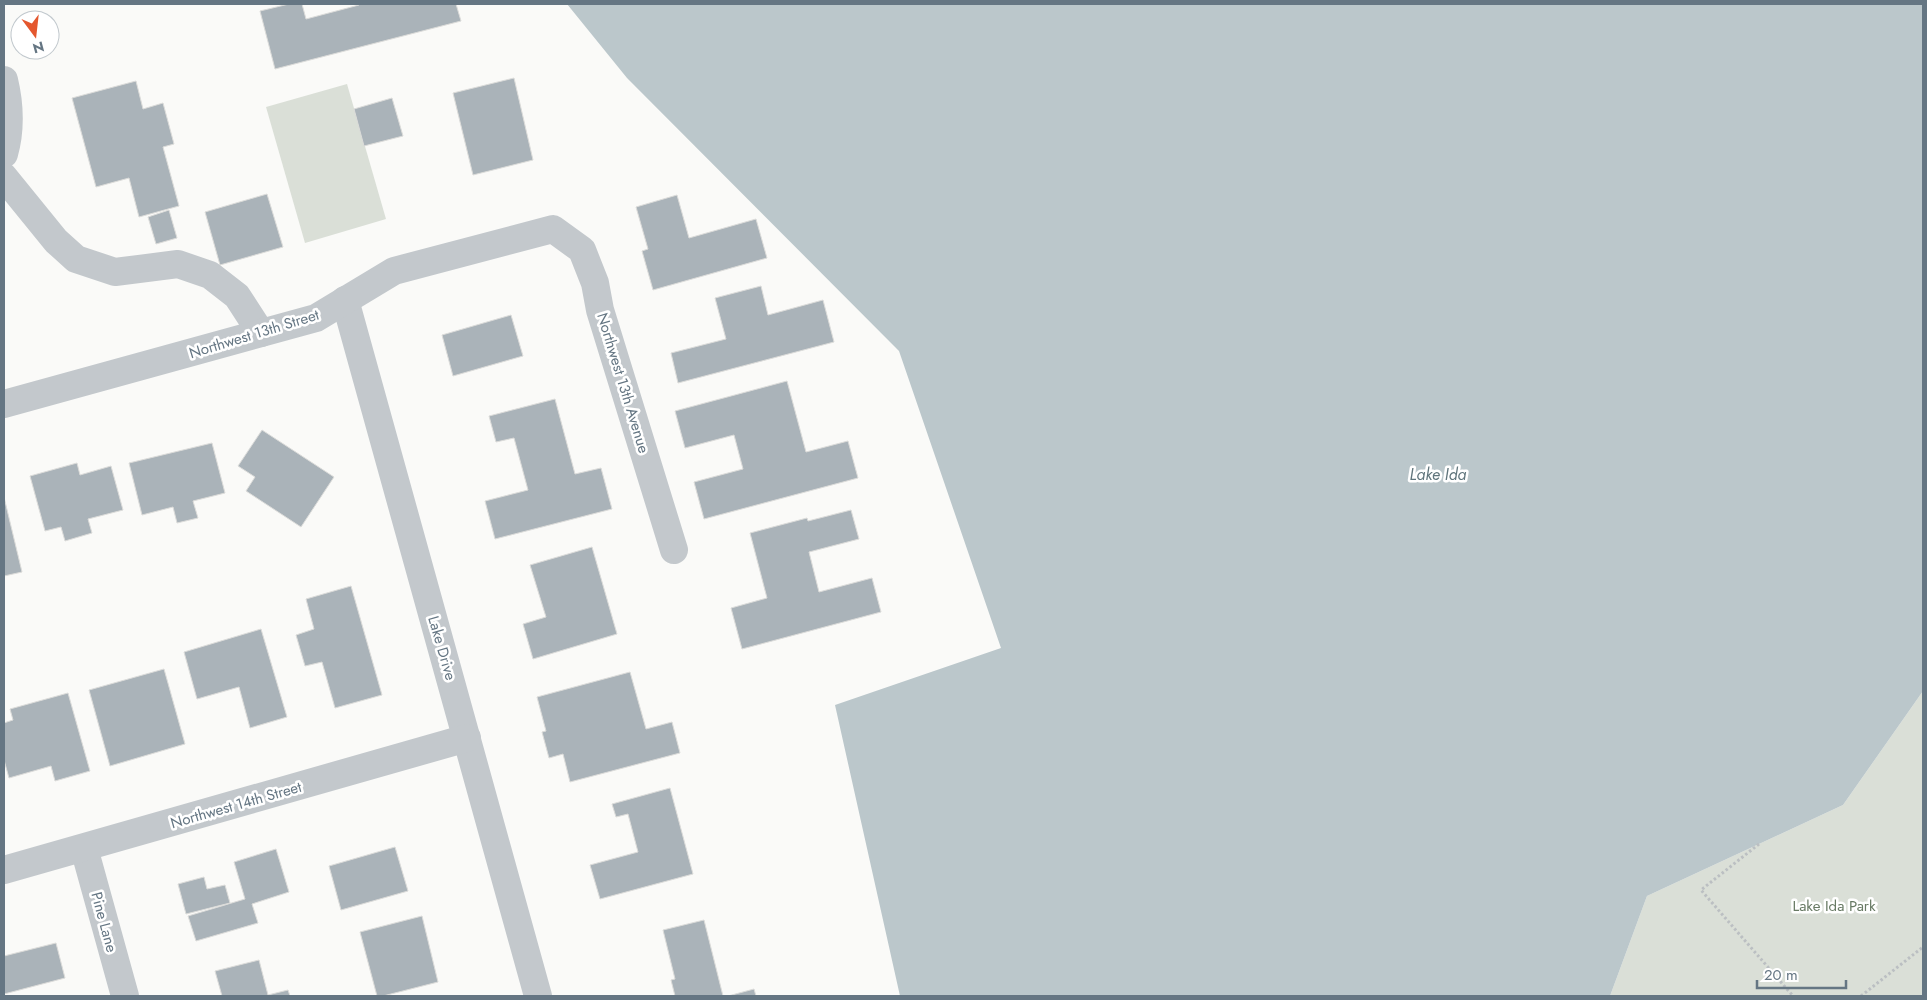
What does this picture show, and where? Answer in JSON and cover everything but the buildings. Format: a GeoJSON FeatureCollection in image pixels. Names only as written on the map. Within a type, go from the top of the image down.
{"type":"FeatureCollection","features":[{"type":"Feature","properties":{"kind":"street"},"geometry":{"type":"LineString","coordinates":[[4,80],[9,102],[9,138],[4,154]]}},
{"type":"Feature","properties":{"kind":"street"},"geometry":{"type":"LineString","coordinates":[[4,177],[56,241],[76,259],[115,272],[178,264],[210,275],[237,296],[260,333]]}},
{"type":"Feature","properties":{"kind":"street","name":"Northwest 13th Street"},"geometry":{"type":"LineString","coordinates":[[4,404],[316,318],[394,271],[553,229]]}},
{"type":"Feature","properties":{"kind":"street","name":"Northwest 13th Avenue"},"geometry":{"type":"LineString","coordinates":[[553,229],[582,250],[595,283],[600,310],[674,550]]}},
{"type":"Feature","properties":{"kind":"street","name":"Lake Drive"},"geometry":{"type":"LineString","coordinates":[[345,300],[538,996]]}},
{"type":"Feature","properties":{"kind":"street","name":"Northwest 14th Street"},"geometry":{"type":"LineString","coordinates":[[4,870],[467,738]]}},
{"type":"Feature","properties":{"kind":"street","name":"Pine Lane"},"geometry":{"type":"LineString","coordinates":[[84,848],[125,996]]}},
{"type":"Feature","properties":{"kind":"path"},"geometry":{"type":"LineString","coordinates":[[1759,844],[1701,890],[1793,996]]}},
{"type":"Feature","properties":{"kind":"path"},"geometry":{"type":"LineString","coordinates":[[1861,996],[1923,947]]}},
{"type":"Feature","properties":{"kind":"green space"},"geometry":{"type":"Polygon","coordinates":[[[347,84],[386,219],[305,243],[266,107],[347,84]]]}},
{"type":"Feature","properties":{"kind":"green space","name":"Lake Ida Park"},"geometry":{"type":"Polygon","coordinates":[[[1923,691],[1923,996],[1610,996],[1647,896],[1843,805],[1923,691]]]}},
{"type":"Feature","properties":{"kind":"water","name":"Lake Ida"},"geometry":{"type":"Polygon","coordinates":[[[567,4],[1923,4],[1923,691],[1843,805],[1647,896],[1610,996],[900,996],[835,705],[1001,648],[899,351],[627,78],[567,4]]]}}]}
